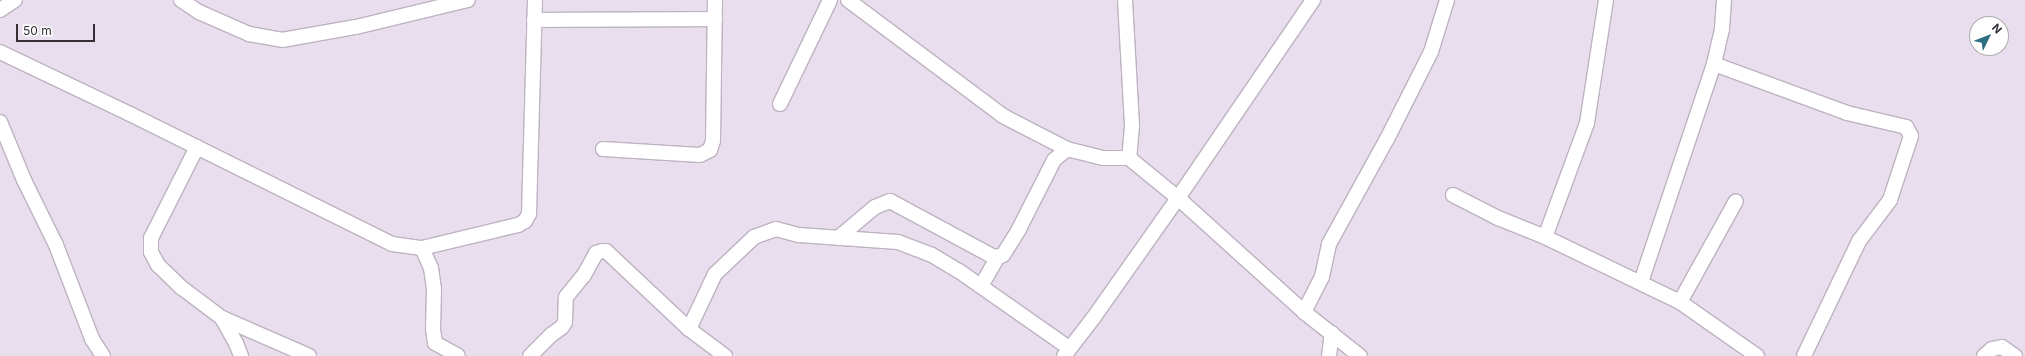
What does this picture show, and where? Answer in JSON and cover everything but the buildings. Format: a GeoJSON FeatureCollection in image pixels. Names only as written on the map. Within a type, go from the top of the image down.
{"type":"FeatureCollection","features":[{"type":"Feature","properties":{"kind":"street"},"geometry":{"type":"LineString","coordinates":[[0,10],[14,0]]}},
{"type":"Feature","properties":{"kind":"street"},"geometry":{"type":"LineString","coordinates":[[180,0],[199,12],[248,34],[282,40],[356,27],[468,0]]}},
{"type":"Feature","properties":{"kind":"street"},"geometry":{"type":"LineString","coordinates":[[0,52],[198,147],[392,244],[422,248],[518,225],[524,221],[529,214],[535,0]]}},
{"type":"Feature","properties":{"kind":"street"},"geometry":{"type":"LineString","coordinates":[[602,149],[700,155],[710,150],[713,141],[714,0]]}},
{"type":"Feature","properties":{"kind":"street"},"geometry":{"type":"LineString","coordinates":[[780,104],[830,0]]}},
{"type":"Feature","properties":{"kind":"street"},"geometry":{"type":"LineString","coordinates":[[848,0],[1003,116],[1066,149],[1103,158],[1129,158],[1178,198],[1304,312],[1360,356]]}},
{"type":"Feature","properties":{"kind":"street"},"geometry":{"type":"LineString","coordinates":[[1125,0],[1132,126],[1129,158]]}},
{"type":"Feature","properties":{"kind":"street"},"geometry":{"type":"LineString","coordinates":[[689,329],[716,274],[754,237],[776,229],[799,235],[898,242],[932,255],[980,286],[1066,352],[1094,317],[1178,198],[1313,0]]}},
{"type":"Feature","properties":{"kind":"street"},"geometry":{"type":"LineString","coordinates":[[1304,312],[1322,277],[1329,244],[1387,139],[1431,52],[1447,0]]}},
{"type":"Feature","properties":{"kind":"street"},"geometry":{"type":"LineString","coordinates":[[1545,237],[1587,123],[1606,0]]}},
{"type":"Feature","properties":{"kind":"street"},"geometry":{"type":"LineString","coordinates":[[1641,282],[1714,64],[1722,29],[1724,0]]}},
{"type":"Feature","properties":{"kind":"street"},"geometry":{"type":"LineString","coordinates":[[534,20],[714,19]]}},
{"type":"Feature","properties":{"kind":"street"},"geometry":{"type":"LineString","coordinates":[[1714,64],[1847,113],[1906,127],[1911,136],[1890,200],[1859,241],[1804,356]]}},
{"type":"Feature","properties":{"kind":"street"},"geometry":{"type":"LineString","coordinates":[[0,122],[24,180],[56,245],[92,339],[103,356]]}},
{"type":"Feature","properties":{"kind":"street"},"geometry":{"type":"LineString","coordinates":[[198,147],[151,238],[151,252],[158,265],[182,288],[222,318],[309,356]]}},
{"type":"Feature","properties":{"kind":"street"},"geometry":{"type":"LineString","coordinates":[[980,286],[998,257],[1003,255],[1019,229],[1054,160],[1066,149]]}},
{"type":"Feature","properties":{"kind":"street"},"geometry":{"type":"LineString","coordinates":[[1452,195],[1498,218],[1545,237],[1641,282],[1680,302],[1757,356]]}},
{"type":"Feature","properties":{"kind":"street"},"geometry":{"type":"LineString","coordinates":[[838,238],[875,207],[890,201],[992,256],[998,257]]}},
{"type":"Feature","properties":{"kind":"street"},"geometry":{"type":"LineString","coordinates":[[1680,302],[1736,201]]}},
{"type":"Feature","properties":{"kind":"street"},"geometry":{"type":"LineString","coordinates":[[422,248],[431,268],[434,289],[433,329],[435,343],[458,356]]}},
{"type":"Feature","properties":{"kind":"street"},"geometry":{"type":"LineString","coordinates":[[530,356],[550,335],[562,327],[565,322],[566,296],[584,275],[596,253],[602,251],[606,251],[689,329],[725,356]]}},
{"type":"Feature","properties":{"kind":"street"},"geometry":{"type":"LineString","coordinates":[[222,318],[236,343],[240,356]]}},
{"type":"Feature","properties":{"kind":"street"},"geometry":{"type":"LineString","coordinates":[[1329,356],[1332,333]]}},
{"type":"Feature","properties":{"kind":"street"},"geometry":{"type":"LineString","coordinates":[[1984,356],[1992,349],[2002,347],[2015,356]]}}]}
